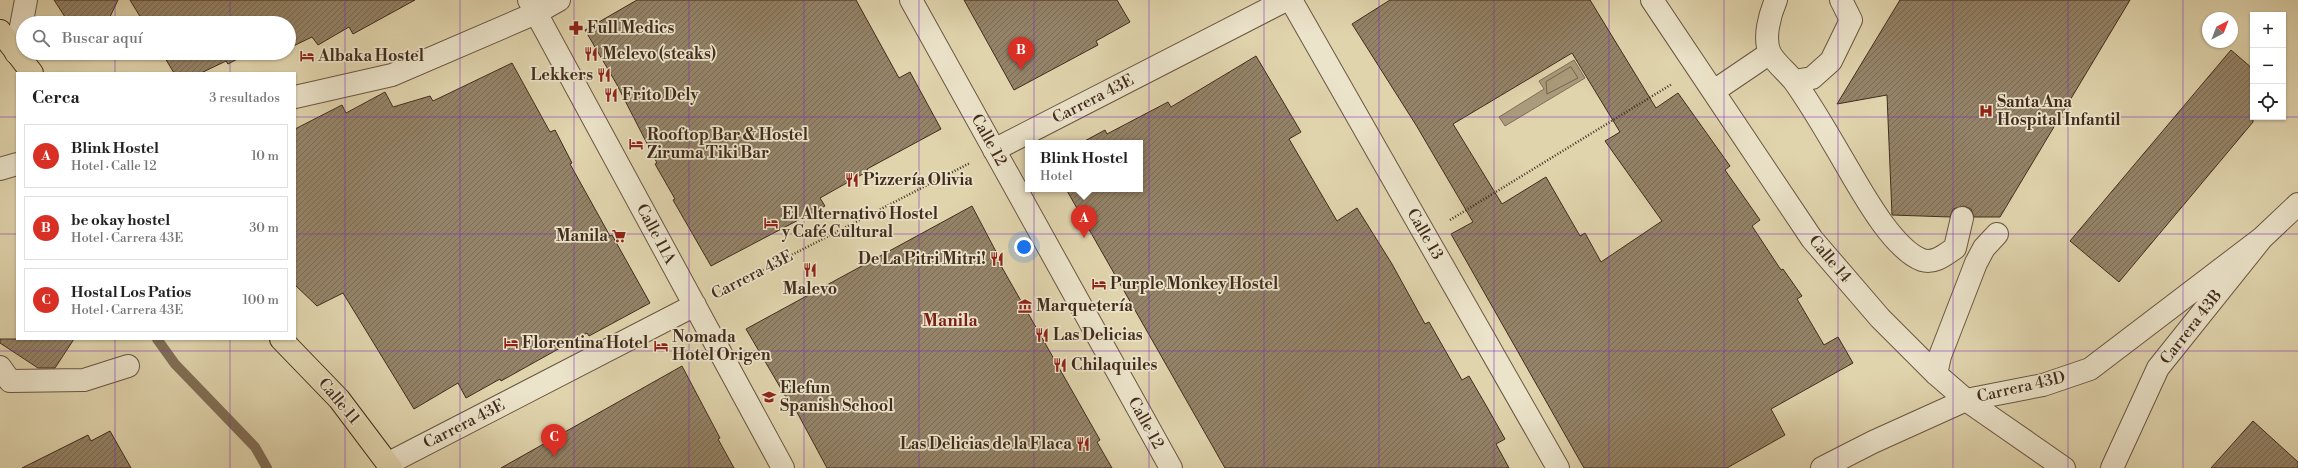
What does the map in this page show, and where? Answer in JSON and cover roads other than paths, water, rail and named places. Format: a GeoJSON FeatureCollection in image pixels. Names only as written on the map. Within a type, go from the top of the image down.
{"type":"FeatureCollection","features":[{"type":"Feature","properties":{"kind":"main road"},"geometry":{"type":"LineString","coordinates":[[0,31],[16,53]]}},
{"type":"Feature","properties":{"kind":"main road"},"geometry":{"type":"LineString","coordinates":[[22,60],[31,72]]}},
{"type":"Feature","properties":{"kind":"main road","name":"Calle 11"},"geometry":{"type":"LineString","coordinates":[[282,340],[339,399],[390,465]]}},
{"type":"Feature","properties":{"kind":"street"},"geometry":{"type":"LineString","coordinates":[[23,16],[26,0]]}},
{"type":"Feature","properties":{"kind":"street"},"geometry":{"type":"LineString","coordinates":[[296,97],[392,75],[533,6],[559,0]]}},
{"type":"Feature","properties":{"kind":"street","name":"Calle 12"},"geometry":{"type":"LineString","coordinates":[[912,0],[1170,468]]}},
{"type":"Feature","properties":{"kind":"street","name":"Carrera 43E"},"geometry":{"type":"LineString","coordinates":[[994,150],[1286,0]]}},
{"type":"Feature","properties":{"kind":"street","name":"Calle 13"},"geometry":{"type":"LineString","coordinates":[[1291,0],[1558,468]]}},
{"type":"Feature","properties":{"kind":"street","name":"Calle 14"},"geometry":{"type":"LineString","coordinates":[[1652,0],[1812,239],[1880,318],[1936,374],[1966,400],[2064,468]]}},
{"type":"Feature","properties":{"kind":"street"},"geometry":{"type":"LineString","coordinates":[[1776,0],[1768,20],[1770,53],[1794,81],[1839,153],[1864,197],[1889,230],[1911,253],[1923,260],[1938,260],[1955,248],[1962,218]]}},
{"type":"Feature","properties":{"kind":"street"},"geometry":{"type":"LineString","coordinates":[[1794,81],[1812,78],[1831,61],[1851,20],[1841,0]]}},
{"type":"Feature","properties":{"kind":"street","name":"Calle 11A"},"geometry":{"type":"LineString","coordinates":[[533,6],[783,468]]}},
{"type":"Feature","properties":{"kind":"street"},"geometry":{"type":"LineString","coordinates":[[1714,91],[1770,53]]}},
{"type":"Feature","properties":{"kind":"street"},"geometry":{"type":"LineString","coordinates":[[0,169],[16,164]]}},
{"type":"Feature","properties":{"kind":"street","name":"Carrera 43B"},"geometry":{"type":"LineString","coordinates":[[2112,468],[2158,368],[2262,238],[2298,204]]}},
{"type":"Feature","properties":{"kind":"street"},"geometry":{"type":"LineString","coordinates":[[1936,374],[1940,356],[1976,263],[1984,248],[1997,234]]}},
{"type":"Feature","properties":{"kind":"street","name":"Carrera 43D"},"geometry":{"type":"LineString","coordinates":[[1822,468],[1873,442],[1966,400],[2043,385],[2090,369],[2262,238]]}},
{"type":"Feature","properties":{"kind":"street","name":"Carrera 43E"},"geometry":{"type":"LineString","coordinates":[[390,465],[695,305]]}},
{"type":"Feature","properties":{"kind":"street"},"geometry":{"type":"LineString","coordinates":[[0,367],[10,381],[62,381],[84,380],[128,366]]}},
{"type":"Feature","properties":{"kind":"water"},"geometry":{"type":"Polygon","coordinates":[[[1574,60],[1585,78],[1505,126],[1499,117],[1544,89],[1539,81],[1574,60]]]}},
{"type":"Feature","properties":{"kind":"waterway"},"geometry":{"type":"LineString","coordinates":[[158,340],[175,364],[255,447],[267,468]]}},
{"type":"Feature","properties":{"kind":"place","name":"Full Medics"},"geometry":{"type":"Point","coordinates":[576,28]}},
{"type":"Feature","properties":{"kind":"place","name":"Melevo (steaks)"},"geometry":{"type":"Point","coordinates":[591,54]}},
{"type":"Feature","properties":{"kind":"place","name":"Albaka Hostel"},"geometry":{"type":"Point","coordinates":[307,56]}},
{"type":"Feature","properties":{"kind":"place","name":"be okay hostel"},"geometry":{"type":"Point","coordinates":[1021,70]}},
{"type":"Feature","properties":{"kind":"place","name":"Lekkers"},"geometry":{"type":"Point","coordinates":[604,75]}},
{"type":"Feature","properties":{"kind":"place","name":"Frito Dely"},"geometry":{"type":"Point","coordinates":[611,95]}},
{"type":"Feature","properties":{"kind":"place","name":"Santa Ana Hospital Infantil"},"geometry":{"type":"Point","coordinates":[1986,111]}},
{"type":"Feature","properties":{"kind":"place","name":"Rooftop Bar & Hostel Ziruma Tiki Bar"},"geometry":{"type":"Point","coordinates":[636,144]}},
{"type":"Feature","properties":{"kind":"place","name":"Pizzería Olivia"},"geometry":{"type":"Point","coordinates":[852,180]}},
{"type":"Feature","properties":{"kind":"place","name":"El Alternativo Hostel y Café Cultural"},"geometry":{"type":"Point","coordinates":[771,223]}},
{"type":"Feature","properties":{"kind":"place","name":"Manila"},"geometry":{"type":"Point","coordinates":[619,236]}},
{"type":"Feature","properties":{"kind":"place","name":"Blink Hostel"},"geometry":{"type":"Point","coordinates":[1084,238]}},
{"type":"Feature","properties":{"kind":"place","name":"De La Pitri Mitri!"},"geometry":{"type":"Point","coordinates":[997,259]}},
{"type":"Feature","properties":{"kind":"place","name":"Malevo"},"geometry":{"type":"Point","coordinates":[810,270]}},
{"type":"Feature","properties":{"kind":"place","name":"Purple Monkey Hostel"},"geometry":{"type":"Point","coordinates":[1099,284]}},
{"type":"Feature","properties":{"kind":"place","name":"Marquetería"},"geometry":{"type":"Point","coordinates":[1025,306]}},
{"type":"Feature","properties":{"kind":"place","name":"Las Delicias"},"geometry":{"type":"Point","coordinates":[1042,335]}},
{"type":"Feature","properties":{"kind":"place","name":"Florentina Hotel"},"geometry":{"type":"Point","coordinates":[511,343]}},
{"type":"Feature","properties":{"kind":"place","name":"Nomada Hotel Origen"},"geometry":{"type":"Point","coordinates":[661,346]}},
{"type":"Feature","properties":{"kind":"place","name":"Chilaquiles"},"geometry":{"type":"Point","coordinates":[1060,365]}},
{"type":"Feature","properties":{"kind":"place","name":"Elefun Spanish School"},"geometry":{"type":"Point","coordinates":[769,397]}},
{"type":"Feature","properties":{"kind":"place","name":"Las Delicias de la Flaca"},"geometry":{"type":"Point","coordinates":[1083,444]}},
{"type":"Feature","properties":{"kind":"place","name":"Hostal Los Patios"},"geometry":{"type":"Point","coordinates":[554,457]}},
{"type":"Feature","properties":{"kind":"district","name":"Manila"},"geometry":{"type":"Point","coordinates":[950,321]}}]}
